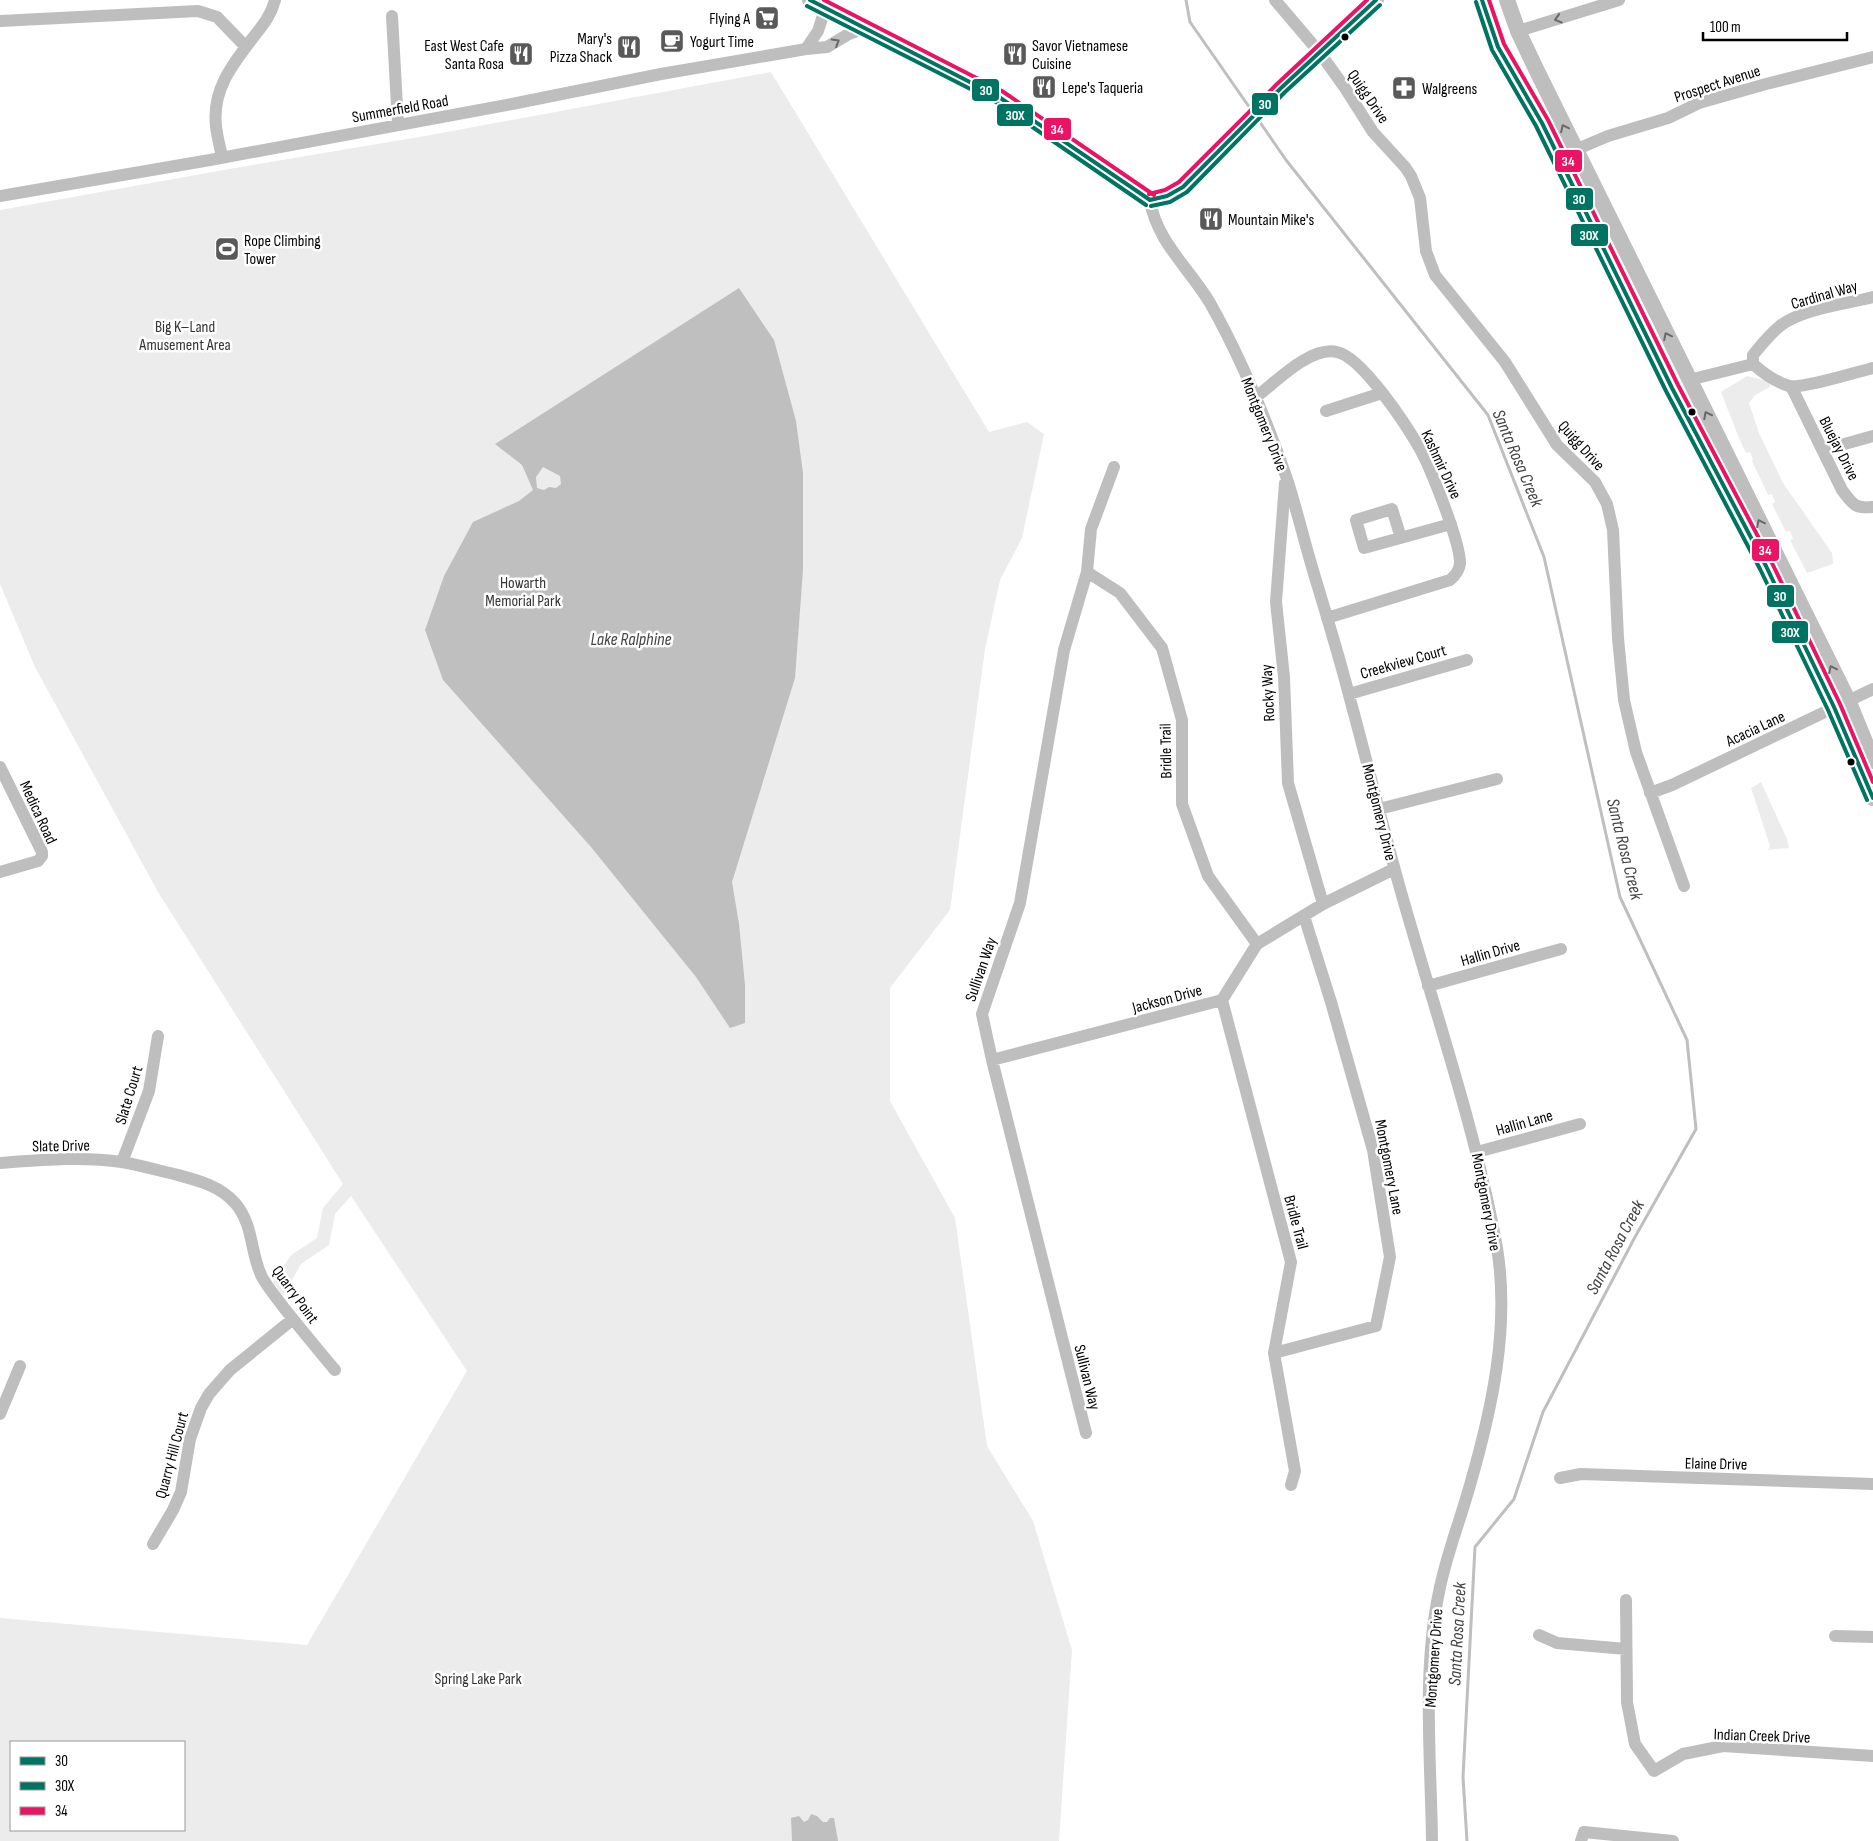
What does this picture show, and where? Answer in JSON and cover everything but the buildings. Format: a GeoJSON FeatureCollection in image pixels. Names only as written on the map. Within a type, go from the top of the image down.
{"type":"FeatureCollection","features":[{"type":"Feature","properties":{"kind":"main road"},"geometry":{"type":"LineString","coordinates":[[810,0],[827,4],[865,28],[999,96],[1150,200],[1167,196],[1184,188],[1276,93],[1376,0]]}},
{"type":"Feature","properties":{"kind":"main road"},"geometry":{"type":"LineString","coordinates":[[1482,0],[1498,47],[1538,116],[1672,388],[1873,762]]}},
{"type":"Feature","properties":{"kind":"main road"},"geometry":{"type":"LineString","coordinates":[[1507,0],[1518,32],[1689,380],[1841,704],[1873,798]]}},
{"type":"Feature","properties":{"kind":"main road"},"geometry":{"type":"LineString","coordinates":[[1672,388],[1689,380]]}},
{"type":"Feature","properties":{"kind":"street"},"geometry":{"type":"LineString","coordinates":[[222,157],[216,126],[217,97],[230,69],[272,13],[275,0]]}},
{"type":"Feature","properties":{"kind":"street","name":"Quigg Drive"},"geometry":{"type":"LineString","coordinates":[[1276,0],[1278,5],[1320,53],[1374,132],[1411,176],[1420,198],[1426,251],[1435,275],[1505,362],[1557,445],[1595,482],[1607,504],[1613,530],[1618,638],[1624,700],[1636,752],[1684,886]]}},
{"type":"Feature","properties":{"kind":"street"},"geometry":{"type":"LineString","coordinates":[[1518,32],[1619,0]]}},
{"type":"Feature","properties":{"kind":"street"},"geometry":{"type":"LineString","coordinates":[[806,49],[818,31],[827,4]]}},
{"type":"Feature","properties":{"kind":"street"},"geometry":{"type":"LineString","coordinates":[[0,21],[198,11],[217,17],[246,47]]}},
{"type":"Feature","properties":{"kind":"street"},"geometry":{"type":"LineString","coordinates":[[392,16],[398,124]]}},
{"type":"Feature","properties":{"kind":"street","name":"Summerfield Road"},"geometry":{"type":"LineString","coordinates":[[0,196],[222,157],[661,74],[806,49],[828,47],[847,35],[865,28]]}},
{"type":"Feature","properties":{"kind":"street","name":"Prospect Avenue"},"geometry":{"type":"LineString","coordinates":[[1575,150],[1608,136],[1668,118],[1699,104],[1766,84],[1873,57]]}},
{"type":"Feature","properties":{"kind":"street","name":"Montgomery Drive"},"geometry":{"type":"LineString","coordinates":[[1150,200],[1155,222],[1209,301],[1256,397],[1286,476],[1349,694],[1394,869],[1477,1152],[1497,1250],[1501,1281],[1500,1336],[1488,1417],[1471,1483],[1439,1589],[1432,1635],[1429,1682],[1432,1841]]}},
{"type":"Feature","properties":{"kind":"street","name":"Cardinal Way"},"geometry":{"type":"LineString","coordinates":[[1753,364],[1753,355],[1758,348],[1779,326],[1797,315],[1873,297]]}},
{"type":"Feature","properties":{"kind":"street","name":"Kashmir Drive"},"geometry":{"type":"LineString","coordinates":[[1256,397],[1306,359],[1317,353],[1327,351],[1338,352],[1350,358],[1364,370],[1382,393],[1421,450],[1451,524],[1460,566],[1457,574],[1450,580],[1327,618]]}},
{"type":"Feature","properties":{"kind":"street"},"geometry":{"type":"LineString","coordinates":[[1689,380],[1753,364],[1762,373],[1791,386],[1820,382],[1873,368]]}},
{"type":"Feature","properties":{"kind":"street","name":"Bluejay Drive"},"geometry":{"type":"LineString","coordinates":[[1791,386],[1842,490],[1853,504],[1861,508],[1873,506]]}},
{"type":"Feature","properties":{"kind":"street"},"geometry":{"type":"LineString","coordinates":[[1326,410],[1382,393]]}},
{"type":"Feature","properties":{"kind":"street"},"geometry":{"type":"LineString","coordinates":[[1824,450],[1873,436]]}},
{"type":"Feature","properties":{"kind":"street","name":"Sullivan Way"},"geometry":{"type":"LineString","coordinates":[[1086,1433],[982,1014],[1020,903],[1064,650],[1087,572],[1091,529],[1114,467]]}},
{"type":"Feature","properties":{"kind":"street","name":"Rocky Way"},"geometry":{"type":"LineString","coordinates":[[1286,476],[1276,602],[1284,677],[1288,783],[1323,904]]}},
{"type":"Feature","properties":{"kind":"street"},"geometry":{"type":"LineString","coordinates":[[1401,538],[1451,524]]}},
{"type":"Feature","properties":{"kind":"street","name":"Bridle Trail"},"geometry":{"type":"LineString","coordinates":[[1087,572],[1120,593],[1162,648],[1182,720],[1182,804],[1208,876],[1258,944]]}},
{"type":"Feature","properties":{"kind":"street","name":"Creekview Court"},"geometry":{"type":"LineString","coordinates":[[1349,694],[1467,660]]}},
{"type":"Feature","properties":{"kind":"street","name":"Acacia Lane"},"geometry":{"type":"LineString","coordinates":[[1650,793],[1680,781],[1873,689]]}},
{"type":"Feature","properties":{"kind":"street","name":"Medica Road"},"geometry":{"type":"LineString","coordinates":[[0,767],[42,852],[42,856],[38,861],[0,872]]}},
{"type":"Feature","properties":{"kind":"street"},"geometry":{"type":"LineString","coordinates":[[1379,809],[1497,779]]}},
{"type":"Feature","properties":{"kind":"street","name":"Jackson Drive"},"geometry":{"type":"LineString","coordinates":[[992,1060],[1222,1000],[1258,944],[1323,904],[1394,869]]}},
{"type":"Feature","properties":{"kind":"street","name":"Montgomery Lane"},"geometry":{"type":"LineString","coordinates":[[1274,1354],[1376,1326],[1390,1257],[1373,1150],[1331,1002],[1304,916]]}},
{"type":"Feature","properties":{"kind":"street","name":"Hallin Drive"},"geometry":{"type":"LineString","coordinates":[[1428,986],[1562,949]]}},
{"type":"Feature","properties":{"kind":"street","name":"Bridle Trail"},"geometry":{"type":"LineString","coordinates":[[1222,1000],[1291,1262],[1274,1354],[1295,1471],[1291,1485]]}},
{"type":"Feature","properties":{"kind":"street","name":"Slate Court"},"geometry":{"type":"LineString","coordinates":[[122,1162],[149,1091],[158,1036]]}},
{"type":"Feature","properties":{"kind":"street","name":"Hallin Lane"},"geometry":{"type":"LineString","coordinates":[[1477,1152],[1580,1124]]}},
{"type":"Feature","properties":{"kind":"street","name":"Slate Drive"},"geometry":{"type":"LineString","coordinates":[[0,1164],[83,1160],[122,1162]]}},
{"type":"Feature","properties":{"kind":"street","name":"Quarry Point"},"geometry":{"type":"LineString","coordinates":[[122,1162],[188,1178],[213,1186],[225,1193],[244,1216],[253,1242],[255,1260],[263,1279],[335,1370]]}},
{"type":"Feature","properties":{"kind":"street","name":"Quarry Hill Court"},"geometry":{"type":"LineString","coordinates":[[153,1544],[181,1492],[190,1439],[201,1408],[209,1394],[230,1370],[293,1319]]}},
{"type":"Feature","properties":{"kind":"street"},"geometry":{"type":"LineString","coordinates":[[0,1414],[20,1366]]}},
{"type":"Feature","properties":{"kind":"street","name":"Elaine Drive"},"geometry":{"type":"LineString","coordinates":[[1560,1478],[1581,1474],[1873,1484]]}},
{"type":"Feature","properties":{"kind":"street"},"geometry":{"type":"LineString","coordinates":[[1539,1635],[1557,1643],[1626,1650],[1626,1600]]}},
{"type":"Feature","properties":{"kind":"street"},"geometry":{"type":"LineString","coordinates":[[1835,1636],[1873,1637]]}},
{"type":"Feature","properties":{"kind":"street","name":"Indian Creek Drive"},"geometry":{"type":"LineString","coordinates":[[1626,1650],[1627,1702],[1635,1744],[1654,1771],[1683,1754],[1723,1746],[1873,1756]]}},
{"type":"Feature","properties":{"kind":"street"},"geometry":{"type":"LineString","coordinates":[[1581,1841],[1584,1832],[1635,1840],[1673,1841]]}},
{"type":"Feature","properties":{"kind":"green space","name":"Howarth Memorial Park"},"geometry":{"type":"Polygon","coordinates":[[[771,72],[989,432],[1027,422],[1044,434],[1022,538],[1000,580],[985,649],[950,910],[890,988],[890,1101],[955,1218],[987,1446],[1033,1521],[1072,1650],[1059,1841],[0,1841],[0,1618],[307,1645],[467,1371],[351,1196],[335,1214],[329,1245],[301,1264],[283,1296],[273,1282],[291,1255],[317,1238],[323,1208],[343,1184],[158,892],[35,667],[0,584],[0,210],[425,136],[771,72]]]}},
{"type":"Feature","properties":{"kind":"green space"},"geometry":{"type":"Polygon","coordinates":[[[1747,376],[1770,383],[1770,387],[1755,395],[1749,403],[1759,433],[1783,483],[1832,553],[1833,564],[1807,573],[1790,540],[1793,539],[1790,531],[1786,532],[1772,504],[1775,502],[1772,494],[1768,495],[1752,461],[1750,452],[1746,453],[1739,438],[1721,392],[1747,376]]]}},
{"type":"Feature","properties":{"kind":"green space"},"geometry":{"type":"Polygon","coordinates":[[[1761,782],[1787,839],[1789,848],[1768,850],[1770,846],[1751,788],[1761,782]]]}},
{"type":"Feature","properties":{"kind":"water","name":"Lake Ralphine"},"geometry":{"type":"Polygon","coordinates":[[[739,288],[774,340],[796,421],[803,473],[803,570],[795,678],[732,882],[739,924],[745,985],[745,1023],[730,1028],[696,977],[591,847],[443,680],[425,630],[444,576],[473,522],[519,501],[533,490],[522,465],[495,444],[739,288]],[[543,467],[536,477],[537,488],[544,490],[549,487],[556,488],[561,484],[560,476],[543,467]]]}},
{"type":"Feature","properties":{"kind":"water"},"geometry":{"type":"Polygon","coordinates":[[[811,1814],[817,1816],[823,1822],[834,1818],[838,1841],[792,1841],[791,1818],[799,1816],[804,1822],[808,1820],[811,1814]]]}},
{"type":"Feature","properties":{"kind":"waterway","name":"Santa Rosa Creek"},"geometry":{"type":"LineString","coordinates":[[1186,0],[1190,22],[1252,111]]}},
{"type":"Feature","properties":{"kind":"waterway","name":"Santa Rosa Creek"},"geometry":{"type":"LineString","coordinates":[[1257,118],[1286,160],[1488,415],[1544,557],[1620,897],[1687,1040],[1696,1129],[1635,1237],[1543,1412],[1514,1499],[1475,1547],[1463,1777],[1467,1841]]}},
{"type":"Feature","properties":{"kind":"transit line","name":"30"},"geometry":{"type":"LineString","coordinates":[[810,0],[999,97],[1150,200]]}},
{"type":"Feature","properties":{"kind":"transit line","name":"34"},"geometry":{"type":"LineString","coordinates":[[824,0],[1002,91],[1154,195]]}},
{"type":"Feature","properties":{"kind":"transit line","name":"34"},"geometry":{"type":"LineString","coordinates":[[1149,194],[1165,190],[1179,182],[1277,84],[1367,0]]}},
{"type":"Feature","properties":{"kind":"transit line","name":"30"},"geometry":{"type":"LineString","coordinates":[[1150,200],[1167,196],[1183,187],[1281,88],[1376,0]]}},
{"type":"Feature","properties":{"kind":"transit line","name":"30"},"geometry":{"type":"LineString","coordinates":[[1482,0],[1498,47],[1542,123],[1672,388],[1766,566],[1834,707],[1873,798]]}},
{"type":"Feature","properties":{"kind":"transit line","name":"34"},"geometry":{"type":"LineString","coordinates":[[1489,0],[1504,44],[1548,120],[1678,385],[1772,563],[1840,704],[1873,782]]}},
{"type":"Feature","properties":{"kind":"transit line","name":"30X"},"geometry":{"type":"LineString","coordinates":[[1476,2],[1492,50],[1536,126],[1666,391],[1760,569],[1828,710],[1867,800]]}},
{"type":"Feature","properties":{"kind":"transit line","name":"30X"},"geometry":{"type":"LineString","coordinates":[[1151,206],[1170,202],[1187,192],[1285,92],[1380,5]]}},
{"type":"Feature","properties":{"kind":"transit line","name":"30X"},"geometry":{"type":"LineString","coordinates":[[807,6],[996,102],[1146,205]]}},
{"type":"Feature","properties":{"kind":"place","name":"Flying A"},"geometry":{"type":"Point","coordinates":[767,18]}},
{"type":"Feature","properties":{"kind":"place","name":"Yogurt Time"},"geometry":{"type":"Point","coordinates":[672,41]}},
{"type":"Feature","properties":{"kind":"place","name":"Mary's Pizza Shack"},"geometry":{"type":"Point","coordinates":[629,47]}},
{"type":"Feature","properties":{"kind":"place","name":"East West Cafe Santa Rosa"},"geometry":{"type":"Point","coordinates":[521,54]}},
{"type":"Feature","properties":{"kind":"place","name":"Savor Vietnamese Cuisine"},"geometry":{"type":"Point","coordinates":[1015,54]}},
{"type":"Feature","properties":{"kind":"place","name":"Lepe's Taqueria"},"geometry":{"type":"Point","coordinates":[1044,87]}},
{"type":"Feature","properties":{"kind":"place","name":"Walgreens"},"geometry":{"type":"Point","coordinates":[1404,88]}},
{"type":"Feature","properties":{"kind":"place","name":"Mountain Mike's"},"geometry":{"type":"Point","coordinates":[1211,219]}},
{"type":"Feature","properties":{"kind":"place","name":"Rope Climbing Tower"},"geometry":{"type":"Point","coordinates":[227,249]}},
{"type":"Feature","properties":{"kind":"park label","name":"Big K–Land Amusement Area"},"geometry":{"type":"Point","coordinates":[185,335]}},
{"type":"Feature","properties":{"kind":"park label","name":"Spring Lake Park"},"geometry":{"type":"Point","coordinates":[478,1678]}}]}
